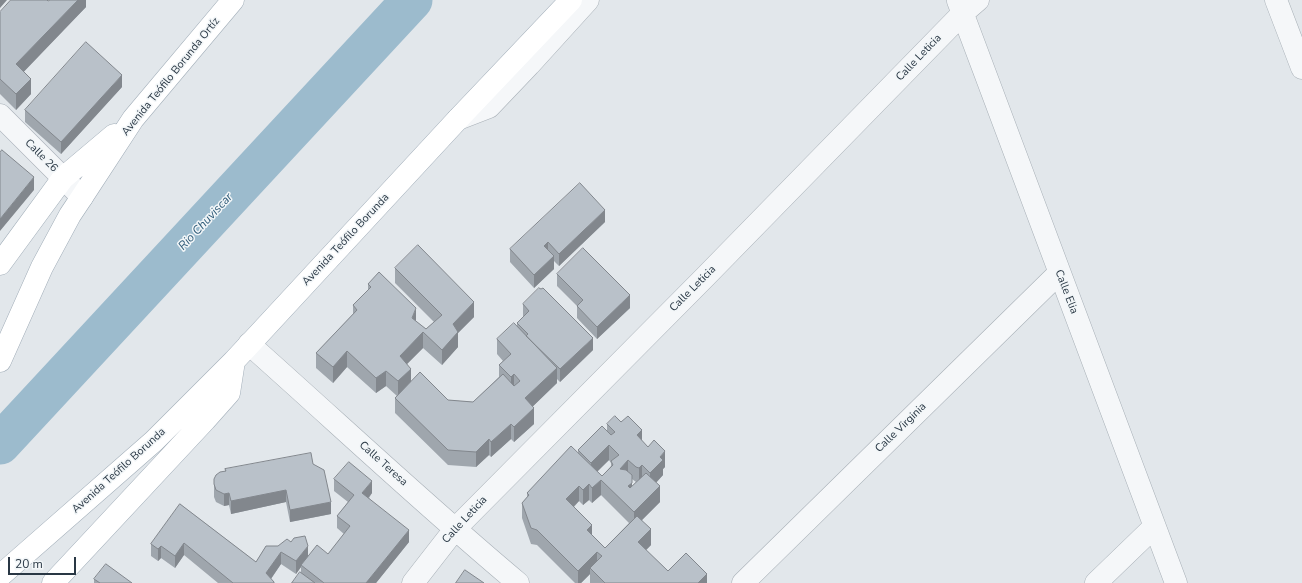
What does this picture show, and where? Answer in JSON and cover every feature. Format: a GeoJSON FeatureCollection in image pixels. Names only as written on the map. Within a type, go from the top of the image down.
{"type":"FeatureCollection","features":[{"type":"Feature","properties":{"kind":"main road","name":"Avenida Teófilo Borunda Ortíz"},"geometry":{"type":"LineString","coordinates":[[0,361],[42,267],[76,206],[133,119],[234,0]]}},
{"type":"Feature","properties":{"kind":"main road"},"geometry":{"type":"LineString","coordinates":[[458,119],[571,0]]}},
{"type":"Feature","properties":{"kind":"main road"},"geometry":{"type":"LineString","coordinates":[[0,264],[63,178],[133,119]]}},
{"type":"Feature","properties":{"kind":"main road","name":"Avenida Teófilo Borunda"},"geometry":{"type":"LineString","coordinates":[[0,576],[154,441],[234,361],[458,119]]}},
{"type":"Feature","properties":{"kind":"main road"},"geometry":{"type":"LineString","coordinates":[[53,583],[229,394],[234,361]]}},
{"type":"Feature","properties":{"kind":"street"},"geometry":{"type":"LineString","coordinates":[[458,119],[489,107],[588,0]]}},
{"type":"Feature","properties":{"kind":"street"},"geometry":{"type":"LineString","coordinates":[[1276,0],[1302,68]]}},
{"type":"Feature","properties":{"kind":"street","name":"Calle Elia"},"geometry":{"type":"LineString","coordinates":[[966,4],[1059,273],[1176,583]]}},
{"type":"Feature","properties":{"kind":"street","name":"Calle Leticia"},"geometry":{"type":"LineString","coordinates":[[413,583],[455,529],[705,277],[966,4]]}},
{"type":"Feature","properties":{"kind":"street","name":"Calle 26"},"geometry":{"type":"LineString","coordinates":[[1,117],[63,178],[76,206]]}},
{"type":"Feature","properties":{"kind":"street","name":"Calle Virginia"},"geometry":{"type":"LineString","coordinates":[[743,583],[1059,273]]}},
{"type":"Feature","properties":{"kind":"street","name":"Calle Teresa"},"geometry":{"type":"LineString","coordinates":[[249,344],[455,529],[518,583]]}},
{"type":"Feature","properties":{"kind":"street"},"geometry":{"type":"LineString","coordinates":[[1096,583],[1154,527]]}},
{"type":"Feature","properties":{"kind":"building"},"geometry":{"type":"Polygon","coordinates":[[[11,0],[78,0],[16,64],[31,79],[16,94],[0,79],[0,12],[11,0]]]}},
{"type":"Feature","properties":{"kind":"building"},"geometry":{"type":"Polygon","coordinates":[[[86,42],[122,75],[61,142],[25,110],[86,42]]]}},
{"type":"Feature","properties":{"kind":"building"},"geometry":{"type":"Polygon","coordinates":[[[2,150],[34,177],[0,219],[0,153],[2,150]]]}},
{"type":"Feature","properties":{"kind":"building"},"geometry":{"type":"Polygon","coordinates":[[[580,183],[605,210],[559,254],[548,242],[544,246],[554,256],[534,275],[510,249],[580,183]]]}},
{"type":"Feature","properties":{"kind":"building"},"geometry":{"type":"Polygon","coordinates":[[[418,245],[474,302],[453,324],[458,332],[442,350],[423,332],[400,356],[411,369],[398,381],[386,371],[376,378],[347,351],[333,367],[316,353],[357,310],[353,305],[371,287],[368,284],[379,272],[416,308],[412,318],[426,329],[442,315],[395,268],[418,245]]]}},
{"type":"Feature","properties":{"kind":"building"},"geometry":{"type":"Polygon","coordinates":[[[583,248],[630,295],[597,327],[577,306],[583,300],[557,274],[583,248]]]}},
{"type":"Feature","properties":{"kind":"building"},"geometry":{"type":"Polygon","coordinates":[[[539,288],[543,288],[593,338],[560,369],[526,336],[528,334],[517,323],[529,311],[523,304],[539,288]]]}},
{"type":"Feature","properties":{"kind":"building"},"geometry":{"type":"Polygon","coordinates":[[[514,323],[557,368],[525,398],[534,408],[514,427],[511,424],[491,442],[489,439],[476,452],[448,450],[395,398],[420,372],[448,400],[473,402],[503,374],[514,386],[520,381],[514,374],[511,377],[499,365],[511,354],[497,339],[514,323]]]}},
{"type":"Feature","properties":{"kind":"building"},"geometry":{"type":"Polygon","coordinates":[[[615,416],[621,422],[628,416],[642,430],[637,435],[648,447],[654,440],[665,451],[660,457],[663,460],[650,473],[642,465],[639,468],[636,467],[628,460],[620,469],[626,470],[632,475],[632,483],[628,486],[630,488],[646,473],[660,486],[634,512],[601,480],[592,488],[589,484],[583,490],[579,486],[566,499],[592,525],[587,530],[605,548],[637,516],[651,529],[638,542],[668,571],[686,553],[707,574],[698,583],[605,583],[590,568],[602,556],[597,552],[578,571],[537,530],[531,528],[522,503],[529,495],[527,493],[571,446],[602,476],[613,465],[611,461],[619,455],[609,445],[591,463],[578,450],[602,426],[611,435],[615,432],[607,424],[615,416]]]}},
{"type":"Feature","properties":{"kind":"building"},"geometry":{"type":"Polygon","coordinates":[[[311,453],[313,464],[324,470],[331,502],[290,510],[286,490],[231,501],[229,493],[224,494],[216,490],[214,479],[220,472],[226,471],[225,469],[311,453]]]}},
{"type":"Feature","properties":{"kind":"building"},"geometry":{"type":"Polygon","coordinates":[[[349,462],[372,481],[362,493],[409,530],[366,583],[324,583],[301,565],[317,545],[328,554],[350,526],[337,516],[354,495],[334,479],[349,462]]]}},
{"type":"Feature","properties":{"kind":"building"},"geometry":{"type":"Polygon","coordinates":[[[180,504],[256,562],[266,546],[278,546],[287,539],[291,542],[294,538],[305,536],[308,546],[296,561],[281,552],[266,573],[274,583],[233,583],[184,543],[175,556],[161,546],[158,549],[151,544],[180,504]]]}},
{"type":"Feature","properties":{"kind":"building"},"geometry":{"type":"Polygon","coordinates":[[[106,564],[132,583],[100,583],[94,579],[106,564]]]}},
{"type":"Feature","properties":{"kind":"building"},"geometry":{"type":"Polygon","coordinates":[[[465,570],[484,583],[456,583],[465,570]]]}},
{"type":"Feature","properties":{"kind":"building"},"geometry":{"type":"Polygon","coordinates":[[[300,572],[315,583],[292,583],[300,572]]]}},
{"type":"Feature","properties":{"kind":"waterway","name":"Rio Chuviscar"},"geometry":{"type":"LineString","coordinates":[[0,444],[412,0]]}}]}
